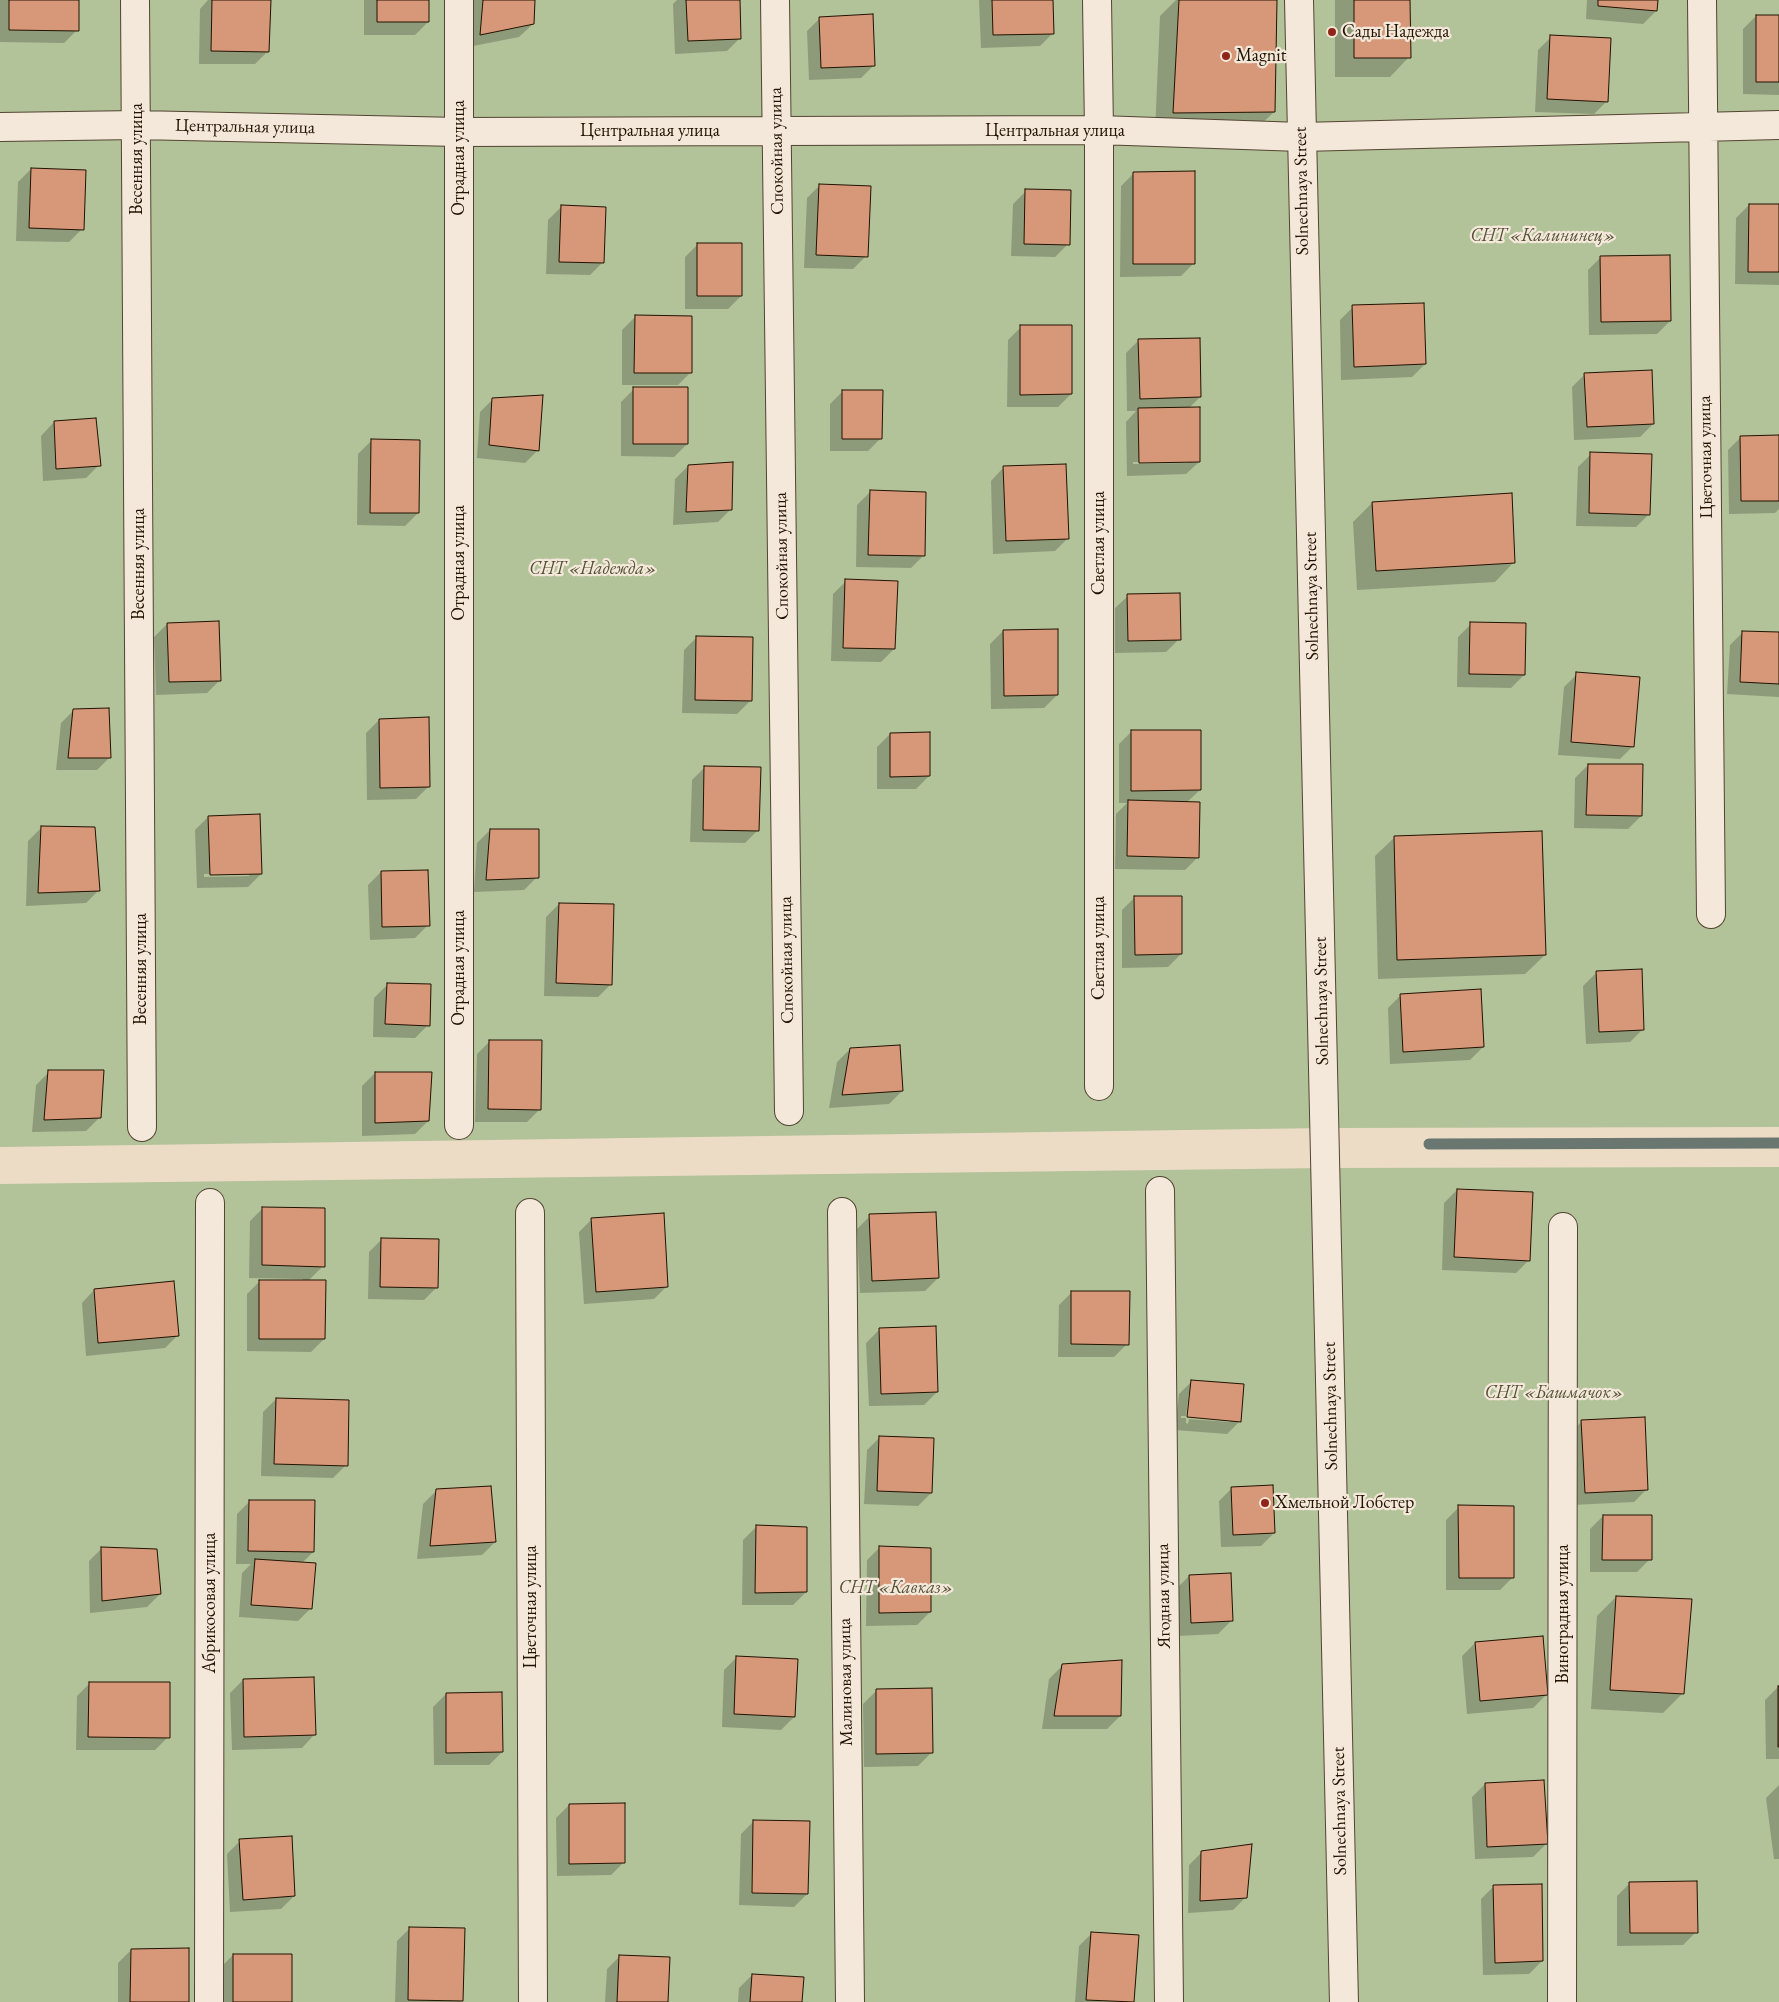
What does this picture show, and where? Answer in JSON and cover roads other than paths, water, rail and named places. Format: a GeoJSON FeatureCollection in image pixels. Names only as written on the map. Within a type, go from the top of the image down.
{"type":"FeatureCollection","features":[{"type":"Feature","properties":{"kind":"street","name":"Весенняя улица"},"geometry":{"type":"LineString","coordinates":[[134,0],[137,125],[142,1127]]}},
{"type":"Feature","properties":{"kind":"street","name":"Отрадная улица"},"geometry":{"type":"LineString","coordinates":[[459,0],[459,1125]]}},
{"type":"Feature","properties":{"kind":"street","name":"Спокойная улица"},"geometry":{"type":"LineString","coordinates":[[775,0],[790,1111]]}},
{"type":"Feature","properties":{"kind":"street","name":"Светлая улица"},"geometry":{"type":"LineString","coordinates":[[1097,0],[1099,130],[1099,1086]]}},
{"type":"Feature","properties":{"kind":"street","name":"Solnechnaya Street"},"geometry":{"type":"LineString","coordinates":[[1299,0],[1344,2002]]}},
{"type":"Feature","properties":{"kind":"street","name":"Цветочная улица"},"geometry":{"type":"LineString","coordinates":[[1702,0],[1711,914]]}},
{"type":"Feature","properties":{"kind":"street","name":"Центральная улица"},"geometry":{"type":"LineString","coordinates":[[0,127],[137,125],[459,132],[1099,130],[1301,137],[1779,125]]}},
{"type":"Feature","properties":{"kind":"street","name":"Ягодная улица"},"geometry":{"type":"LineString","coordinates":[[1160,1191],[1169,2002]]}},
{"type":"Feature","properties":{"kind":"street","name":"Абрикосовая улица"},"geometry":{"type":"LineString","coordinates":[[209,2002],[210,1203]]}},
{"type":"Feature","properties":{"kind":"street","name":"Малиновая улица"},"geometry":{"type":"LineString","coordinates":[[842,1212],[850,2002]]}},
{"type":"Feature","properties":{"kind":"street","name":"Цветочная улица"},"geometry":{"type":"LineString","coordinates":[[530,1213],[533,2002]]}},
{"type":"Feature","properties":{"kind":"street","name":"Виноградная улица"},"geometry":{"type":"LineString","coordinates":[[1562,2002],[1563,1227]]}},
{"type":"Feature","properties":{"kind":"waterway"},"geometry":{"type":"LineString","coordinates":[[1429,1144],[1779,1143]]}},
{"type":"Feature","properties":{"kind":"place","name":"Сады Надежда"},"geometry":{"type":"Point","coordinates":[1332,32]}},
{"type":"Feature","properties":{"kind":"place","name":"Magnit"},"geometry":{"type":"Point","coordinates":[1226,56]}},
{"type":"Feature","properties":{"kind":"place","name":"Хмельной Лобстер"},"geometry":{"type":"Point","coordinates":[1265,1503]}},
{"type":"Feature","properties":{"kind":"park label","name":"СНТ «Калининец»"},"geometry":{"type":"Point","coordinates":[1543,236]}},
{"type":"Feature","properties":{"kind":"park label","name":"СНТ «Надежда»"},"geometry":{"type":"Point","coordinates":[593,569]}},
{"type":"Feature","properties":{"kind":"park label","name":"СНТ «Башмачок»"},"geometry":{"type":"Point","coordinates":[1554,1393]}},
{"type":"Feature","properties":{"kind":"park label","name":"СНТ «Кавказ»"},"geometry":{"type":"Point","coordinates":[896,1588]}}]}
